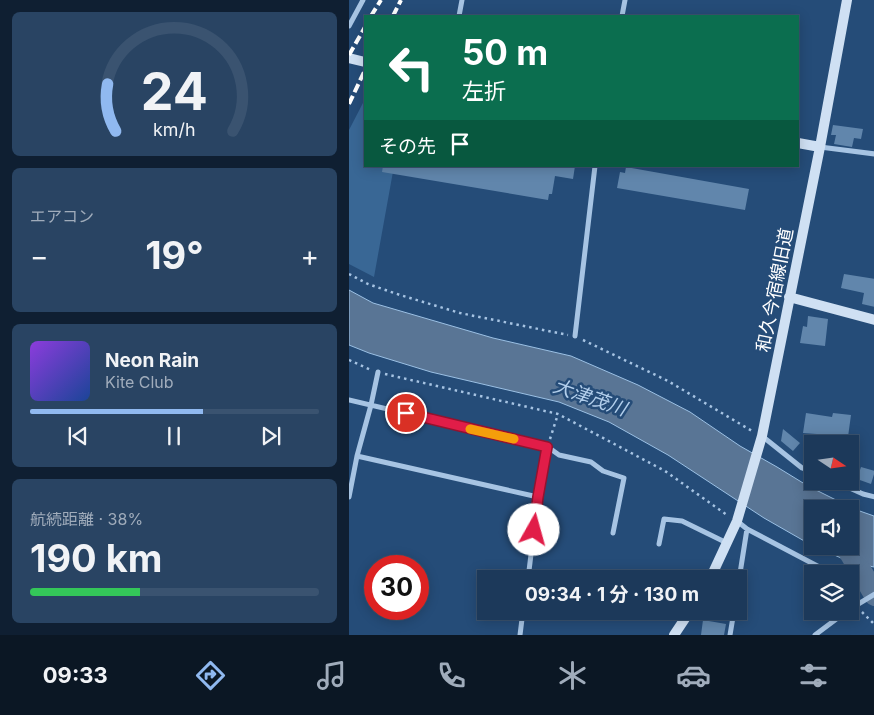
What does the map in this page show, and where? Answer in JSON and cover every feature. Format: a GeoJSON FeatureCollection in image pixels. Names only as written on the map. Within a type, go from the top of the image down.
{"type":"FeatureCollection","features":[{"type":"Feature","properties":{"kind":"street"},"geometry":{"type":"LineString","coordinates":[[349,26],[363,0]]}},
{"type":"Feature","properties":{"kind":"street"},"geometry":{"type":"LineString","coordinates":[[459,15],[462,0]]}},
{"type":"Feature","properties":{"kind":"street"},"geometry":{"type":"LineString","coordinates":[[621,15],[625,0]]}},
{"type":"Feature","properties":{"kind":"street","name":"和久今宿線旧道"},"geometry":{"type":"LineString","coordinates":[[714,570],[737,521],[762,436],[820,147],[847,0]]}},
{"type":"Feature","properties":{"kind":"street"},"geometry":{"type":"LineString","coordinates":[[349,58],[364,62]]}},
{"type":"Feature","properties":{"kind":"street"},"geometry":{"type":"LineString","coordinates":[[799,143],[874,154]]}},
{"type":"Feature","properties":{"kind":"street"},"geometry":{"type":"LineString","coordinates":[[575,336],[595,167]]}},
{"type":"Feature","properties":{"kind":"street"},"geometry":{"type":"LineString","coordinates":[[789,297],[874,320]]}},
{"type":"Feature","properties":{"kind":"street"},"geometry":{"type":"LineString","coordinates":[[349,497],[351,480],[378,372]]}},
{"type":"Feature","properties":{"kind":"street"},"geometry":{"type":"LineString","coordinates":[[349,400],[547,447],[559,454],[591,462],[603,471],[624,478],[613,533]]}},
{"type":"Feature","properties":{"kind":"street"},"geometry":{"type":"LineString","coordinates":[[762,436],[804,469]]}},
{"type":"Feature","properties":{"kind":"street"},"geometry":{"type":"LineString","coordinates":[[529,570],[538,497],[547,447]]}},
{"type":"Feature","properties":{"kind":"street"},"geometry":{"type":"LineString","coordinates":[[357,456],[538,497]]}},
{"type":"Feature","properties":{"kind":"street"},"geometry":{"type":"LineString","coordinates":[[854,490],[874,498]]}},
{"type":"Feature","properties":{"kind":"street"},"geometry":{"type":"LineString","coordinates":[[659,544],[664,519],[681,521],[727,543]]}},
{"type":"Feature","properties":{"kind":"street"},"geometry":{"type":"LineString","coordinates":[[737,521],[747,529],[815,565]]}},
{"type":"Feature","properties":{"kind":"street"},"geometry":{"type":"LineString","coordinates":[[741,570],[747,529]]}},
{"type":"Feature","properties":{"kind":"street"},"geometry":{"type":"LineString","coordinates":[[859,603],[874,594]]}},
{"type":"Feature","properties":{"kind":"street"},"geometry":{"type":"LineString","coordinates":[[520,635],[522,620]]}},
{"type":"Feature","properties":{"kind":"street"},"geometry":{"type":"LineString","coordinates":[[674,635],[684,620]]}},
{"type":"Feature","properties":{"kind":"street"},"geometry":{"type":"LineString","coordinates":[[730,635],[732,620]]}},
{"type":"Feature","properties":{"kind":"street"},"geometry":{"type":"LineString","coordinates":[[815,635],[835,620]]}},
{"type":"Feature","properties":{"kind":"path"},"geometry":{"type":"LineString","coordinates":[[349,274],[376,287],[460,313],[575,336],[667,382],[762,436]]}},
{"type":"Feature","properties":{"kind":"path"},"geometry":{"type":"LineString","coordinates":[[349,360],[378,372],[558,414],[665,471],[737,521]]}},
{"type":"Feature","properties":{"kind":"path"},"geometry":{"type":"LineString","coordinates":[[547,447],[558,414]]}},
{"type":"Feature","properties":{"kind":"path"},"geometry":{"type":"LineString","coordinates":[[859,608],[874,626]]}},
{"type":"Feature","properties":{"kind":"shaded area"},"geometry":{"type":"Polygon","coordinates":[[[364,101],[364,167],[394,167],[374,277],[349,264],[349,130],[364,101]]]}},
{"type":"Feature","properties":{"kind":"water","name":"大津茂川"},"geometry":{"type":"Polygon","coordinates":[[[349,290],[373,303],[493,338],[571,356],[638,385],[690,412],[740,446],[804,484],[804,490],[816,490],[836,500],[804,500],[804,541],[764,518],[668,455],[609,422],[559,402],[431,372],[349,345],[349,290]]]}},
{"type":"Feature","properties":{"kind":"water"},"geometry":{"type":"Polygon","coordinates":[[[859,511],[874,516],[874,567],[850,562],[834,555],[859,555],[859,511]]]}},
{"type":"Feature","properties":{"kind":"building"},"geometry":{"type":"Polygon","coordinates":[[[833,125],[863,129],[861,139],[854,138],[852,147],[834,144],[836,135],[831,135],[833,125]]]}},
{"type":"Feature","properties":{"kind":"building"},"geometry":{"type":"Polygon","coordinates":[[[383,167],[575,167],[573,179],[555,176],[552,194],[549,194],[548,200],[382,172],[383,167]]]}},
{"type":"Feature","properties":{"kind":"building"},"geometry":{"type":"Polygon","coordinates":[[[626,167],[749,189],[745,210],[617,188],[620,172],[625,173],[626,167]]]}},
{"type":"Feature","properties":{"kind":"building"},"geometry":{"type":"Polygon","coordinates":[[[844,274],[875,279],[875,307],[862,304],[864,293],[841,288],[844,274]]]}},
{"type":"Feature","properties":{"kind":"building"},"geometry":{"type":"Polygon","coordinates":[[[808,316],[828,319],[825,346],[800,343],[803,326],[807,327],[808,316]]]}},
{"type":"Feature","properties":{"kind":"building"},"geometry":{"type":"Polygon","coordinates":[[[806,413],[832,417],[833,413],[851,415],[848,435],[803,433],[806,413]]]}},
{"type":"Feature","properties":{"kind":"building"},"geometry":{"type":"Polygon","coordinates":[[[783,429],[800,443],[793,451],[781,441],[783,429]]]}},
{"type":"Feature","properties":{"kind":"building"},"geometry":{"type":"Polygon","coordinates":[[[861,467],[875,471],[871,484],[859,480],[861,467]]]}},
{"type":"Feature","properties":{"kind":"building"},"geometry":{"type":"Polygon","coordinates":[[[703,620],[726,624],[724,635],[701,635],[703,620]]]}},
{"type":"Feature","properties":{"kind":"waterway"},"geometry":{"type":"LineString","coordinates":[[851,555],[875,595]]}},
{"type":"Feature","properties":{"kind":"railway"},"geometry":{"type":"LineString","coordinates":[[372,15],[381,0]]}},
{"type":"Feature","properties":{"kind":"railway"},"geometry":{"type":"LineString","coordinates":[[394,15],[401,0]]}},
{"type":"Feature","properties":{"kind":"railway"},"geometry":{"type":"LineString","coordinates":[[349,55],[364,29]]}},
{"type":"Feature","properties":{"kind":"railway"},"geometry":{"type":"LineString","coordinates":[[349,104],[364,72]]}},
{"type":"Feature","properties":{"kind":"slow traffic"},"geometry":{"type":"LineString","coordinates":[[470,429],[514,439]]}},
{"type":"Feature","properties":{"kind":"route"},"geometry":{"type":"LineString","coordinates":[[406,413],[547,447],[534,530]]}}]}
